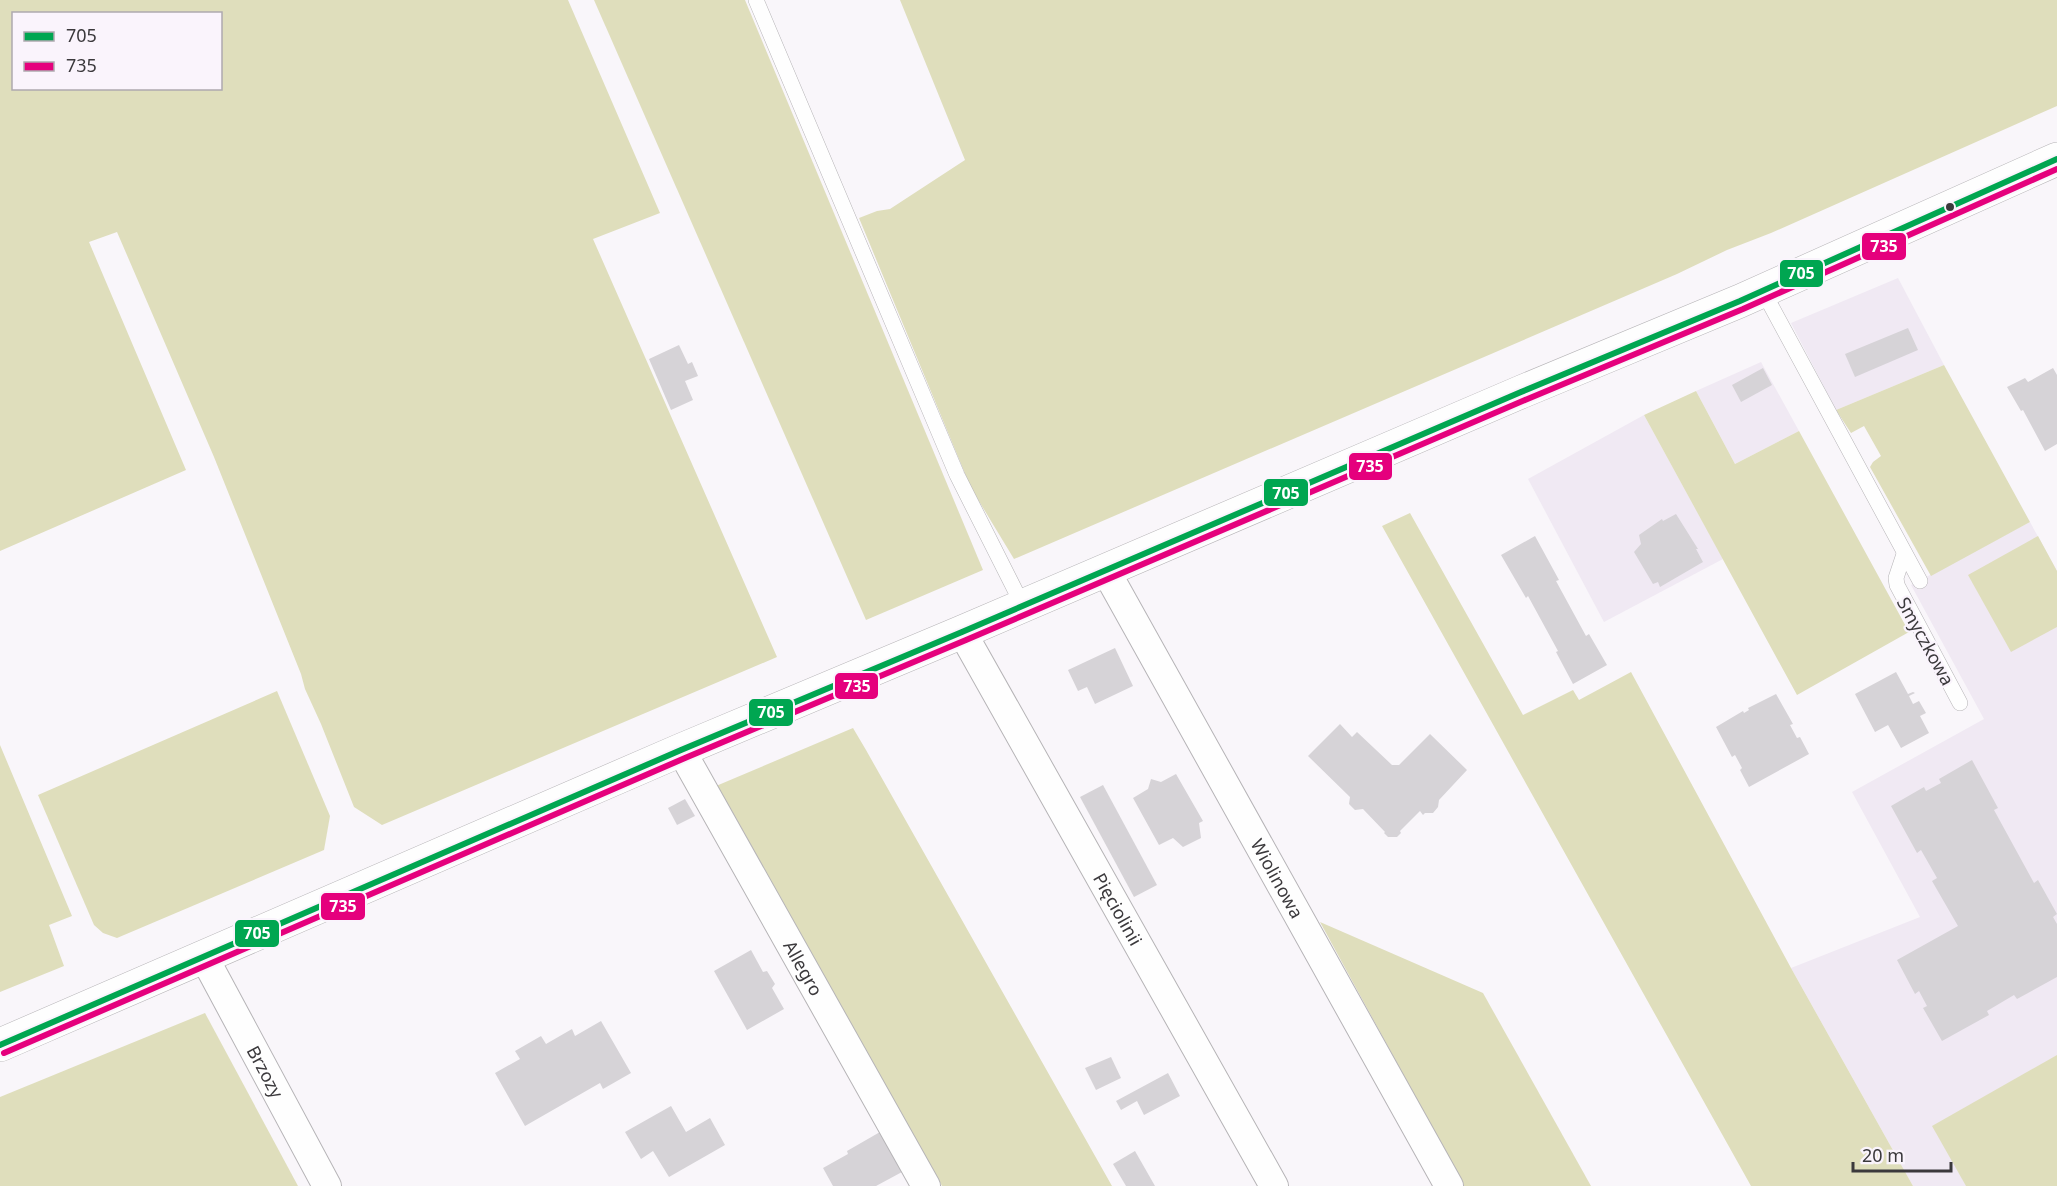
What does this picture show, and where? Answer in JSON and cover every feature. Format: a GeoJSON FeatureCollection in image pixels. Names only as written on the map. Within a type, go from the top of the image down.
{"type":"FeatureCollection","features":[{"type":"Feature","properties":{"kind":"main road"},"geometry":{"type":"LineString","coordinates":[[0,1045],[681,750],[1763,291],[2057,159]]}},
{"type":"Feature","properties":{"kind":"street","name":"Wiolinowa"},"geometry":{"type":"LineString","coordinates":[[1106,571],[1449,1186]]}},
{"type":"Feature","properties":{"kind":"street","name":"Pięciolinii"},"geometry":{"type":"LineString","coordinates":[[962,632],[1274,1186]]}},
{"type":"Feature","properties":{"kind":"street","name":"Allegro"},"geometry":{"type":"LineString","coordinates":[[681,750],[926,1186]]}},
{"type":"Feature","properties":{"kind":"street","name":"Brzozy"},"geometry":{"type":"LineString","coordinates":[[204,957],[327,1186]]}},
{"type":"Feature","properties":{"kind":"lane"},"geometry":{"type":"LineString","coordinates":[[756,0],[957,475],[1023,606]]}},
{"type":"Feature","properties":{"kind":"lane"},"geometry":{"type":"LineString","coordinates":[[1763,291],[1920,581]]}},
{"type":"Feature","properties":{"kind":"lane","name":"Smyczkowa"},"geometry":{"type":"LineString","coordinates":[[1904,554],[1896,578],[1897,585],[1960,703]]}},
{"type":"Feature","properties":{"kind":"shaded area"},"geometry":{"type":"Polygon","coordinates":[[[1898,278],[1944,365],[1836,410],[1791,323],[1898,278]]]}},
{"type":"Feature","properties":{"kind":"shaded area"},"geometry":{"type":"Polygon","coordinates":[[[1761,362],[1799,431],[1735,464],[1696,391],[1761,362]]]}},
{"type":"Feature","properties":{"kind":"shaded area"},"geometry":{"type":"Polygon","coordinates":[[[1644,415],[1723,559],[1604,622],[1528,479],[1644,415]]]}},
{"type":"Feature","properties":{"kind":"shaded area"},"geometry":{"type":"Polygon","coordinates":[[[2030,522],[2057,571],[2057,1186],[1913,1186],[1791,968],[1920,917],[1852,792],[1984,719],[1911,585],[2030,522]]]}},
{"type":"Feature","properties":{"kind":"green space"},"geometry":{"type":"Polygon","coordinates":[[[0,0],[568,0],[660,213],[593,239],[777,657],[382,825],[354,807],[214,457],[117,232],[89,242],[186,470],[0,551],[0,0]]]}},
{"type":"Feature","properties":{"kind":"green space"},"geometry":{"type":"Polygon","coordinates":[[[594,0],[745,0],[983,570],[866,620],[594,0]]]}},
{"type":"Feature","properties":{"kind":"green space"},"geometry":{"type":"Polygon","coordinates":[[[900,0],[2057,0],[2057,106],[1677,274],[1014,559],[971,488],[859,218],[890,209],[965,160],[900,0]]]}},
{"type":"Feature","properties":{"kind":"green space"},"geometry":{"type":"Polygon","coordinates":[[[1944,365],[2030,522],[1931,576],[1870,467],[1881,456],[1864,426],[1851,433],[1836,410],[1944,365]]]}},
{"type":"Feature","properties":{"kind":"green space"},"geometry":{"type":"Polygon","coordinates":[[[1696,391],[1735,464],[1799,431],[1909,632],[1797,695],[1644,415],[1696,391]]]}},
{"type":"Feature","properties":{"kind":"green space"},"geometry":{"type":"Polygon","coordinates":[[[1410,513],[1523,715],[1573,690],[1579,700],[1631,672],[1791,968],[1913,1186],[1751,1186],[1382,526],[1410,513]]]}},
{"type":"Feature","properties":{"kind":"green space"},"geometry":{"type":"Polygon","coordinates":[[[2038,536],[2057,571],[2057,627],[2011,652],[1968,575],[2038,536]]]}},
{"type":"Feature","properties":{"kind":"green space"},"geometry":{"type":"Polygon","coordinates":[[[277,691],[330,816],[324,850],[117,938],[103,933],[94,925],[38,795],[277,691]]]}},
{"type":"Feature","properties":{"kind":"green space"},"geometry":{"type":"Polygon","coordinates":[[[853,728],[1112,1186],[942,1186],[716,786],[853,728]]]}},
{"type":"Feature","properties":{"kind":"green space"},"geometry":{"type":"Polygon","coordinates":[[[0,745],[72,916],[49,925],[64,966],[0,992],[0,745]]]}},
{"type":"Feature","properties":{"kind":"green space"},"geometry":{"type":"Polygon","coordinates":[[[1320,922],[1483,993],[1591,1186],[1464,1186],[1320,922]]]}},
{"type":"Feature","properties":{"kind":"green space"},"geometry":{"type":"Polygon","coordinates":[[[205,1013],[298,1186],[0,1186],[0,1097],[205,1013]]]}},
{"type":"Feature","properties":{"kind":"green space"},"geometry":{"type":"Polygon","coordinates":[[[2057,1055],[2057,1186],[1966,1186],[1932,1126],[2057,1055]]]}},
{"type":"Feature","properties":{"kind":"building"},"geometry":{"type":"Polygon","coordinates":[[[1908,328],[1918,350],[1855,377],[1845,354],[1908,328]]]}},
{"type":"Feature","properties":{"kind":"building"},"geometry":{"type":"Polygon","coordinates":[[[679,345],[688,364],[692,362],[698,376],[685,381],[693,400],[671,410],[649,359],[679,345]]]}},
{"type":"Feature","properties":{"kind":"building"},"geometry":{"type":"Polygon","coordinates":[[[1763,368],[1772,385],[1741,402],[1732,385],[1763,368]]]}},
{"type":"Feature","properties":{"kind":"building"},"geometry":{"type":"Polygon","coordinates":[[[2053,368],[2057,375],[2057,444],[2045,451],[2023,410],[2021,411],[2007,387],[2025,378],[2028,382],[2053,368]]]}},
{"type":"Feature","properties":{"kind":"building"},"geometry":{"type":"Polygon","coordinates":[[[1676,514],[1698,549],[1696,549],[1703,562],[1660,587],[1658,582],[1653,584],[1634,552],[1641,544],[1639,535],[1662,519],[1663,521],[1676,514]]]}},
{"type":"Feature","properties":{"kind":"building"},"geometry":{"type":"Polygon","coordinates":[[[1535,536],[1586,636],[1589,634],[1607,665],[1573,684],[1528,596],[1526,598],[1501,555],[1535,536]]]}},
{"type":"Feature","properties":{"kind":"building"},"geometry":{"type":"Polygon","coordinates":[[[1115,648],[1133,686],[1095,704],[1087,687],[1078,691],[1068,670],[1115,648]]]}},
{"type":"Feature","properties":{"kind":"building"},"geometry":{"type":"Polygon","coordinates":[[[1896,672],[1908,694],[1915,693],[1909,696],[1913,704],[1919,701],[1926,713],[1920,716],[1929,733],[1901,748],[1888,725],[1875,732],[1855,694],[1896,672]]]}},
{"type":"Feature","properties":{"kind":"building"},"geometry":{"type":"Polygon","coordinates":[[[1776,694],[1793,724],[1790,725],[1797,738],[1800,737],[1809,754],[1749,787],[1735,755],[1732,757],[1716,727],[1776,694]]]}},
{"type":"Feature","properties":{"kind":"building"},"geometry":{"type":"Polygon","coordinates":[[[1340,724],[1352,737],[1357,732],[1392,765],[1399,765],[1430,734],[1467,770],[1439,800],[1438,807],[1433,813],[1423,815],[1420,811],[1397,837],[1388,837],[1363,809],[1355,810],[1349,804],[1350,797],[1308,756],[1340,724]]]}},
{"type":"Feature","properties":{"kind":"building"},"geometry":{"type":"Polygon","coordinates":[[[1972,760],[1998,808],[1994,810],[2034,883],[2038,880],[2057,914],[2053,917],[2057,924],[2057,977],[2017,999],[2014,995],[1987,1011],[1989,1015],[1942,1041],[1923,1008],[1927,1006],[1919,991],[1915,994],[1897,960],[1958,926],[1932,881],[1937,878],[1921,850],[1917,853],[1891,806],[1924,787],[1926,791],[1941,783],[1939,779],[1972,760]]]}},
{"type":"Feature","properties":{"kind":"building"},"geometry":{"type":"Polygon","coordinates":[[[1176,774],[1203,821],[1199,823],[1201,838],[1183,847],[1173,838],[1159,845],[1133,798],[1148,789],[1151,779],[1161,782],[1176,774]]]}},
{"type":"Feature","properties":{"kind":"building"},"geometry":{"type":"Polygon","coordinates":[[[1103,785],[1157,885],[1134,897],[1080,797],[1103,785]]]}},
{"type":"Feature","properties":{"kind":"building"},"geometry":{"type":"Polygon","coordinates":[[[685,799],[695,816],[677,825],[668,808],[685,799]]]}},
{"type":"Feature","properties":{"kind":"building"},"geometry":{"type":"Polygon","coordinates":[[[751,950],[763,972],[767,971],[775,984],[772,988],[784,1009],[747,1030],[714,971],[751,950]]]}},
{"type":"Feature","properties":{"kind":"building"},"geometry":{"type":"Polygon","coordinates":[[[601,1021],[631,1073],[603,1089],[600,1083],[525,1126],[495,1073],[520,1059],[515,1051],[541,1036],[546,1044],[572,1029],[575,1036],[601,1021]]]}},
{"type":"Feature","properties":{"kind":"building"},"geometry":{"type":"Polygon","coordinates":[[[1111,1057],[1121,1078],[1096,1090],[1085,1068],[1111,1057]]]}},
{"type":"Feature","properties":{"kind":"building"},"geometry":{"type":"Polygon","coordinates":[[[1168,1073],[1180,1096],[1144,1115],[1137,1101],[1121,1110],[1116,1101],[1168,1073]]]}},
{"type":"Feature","properties":{"kind":"building"},"geometry":{"type":"Polygon","coordinates":[[[671,1106],[686,1132],[710,1118],[725,1145],[669,1177],[653,1151],[641,1159],[625,1132],[671,1106]]]}},
{"type":"Feature","properties":{"kind":"building"},"geometry":{"type":"Polygon","coordinates":[[[880,1132],[902,1172],[876,1186],[833,1186],[823,1168],[880,1132]]]}},
{"type":"Feature","properties":{"kind":"building"},"geometry":{"type":"Polygon","coordinates":[[[1135,1151],[1155,1186],[1126,1186],[1113,1164],[1135,1151]]]}},
{"type":"Feature","properties":{"kind":"transit line","name":"705"},"geometry":{"type":"LineString","coordinates":[[0,1045],[681,750],[1740,301],[2057,159]]}},
{"type":"Feature","properties":{"kind":"transit line","name":"735"},"geometry":{"type":"LineString","coordinates":[[4,1053],[685,758],[1743,309],[2057,169]]}}]}
